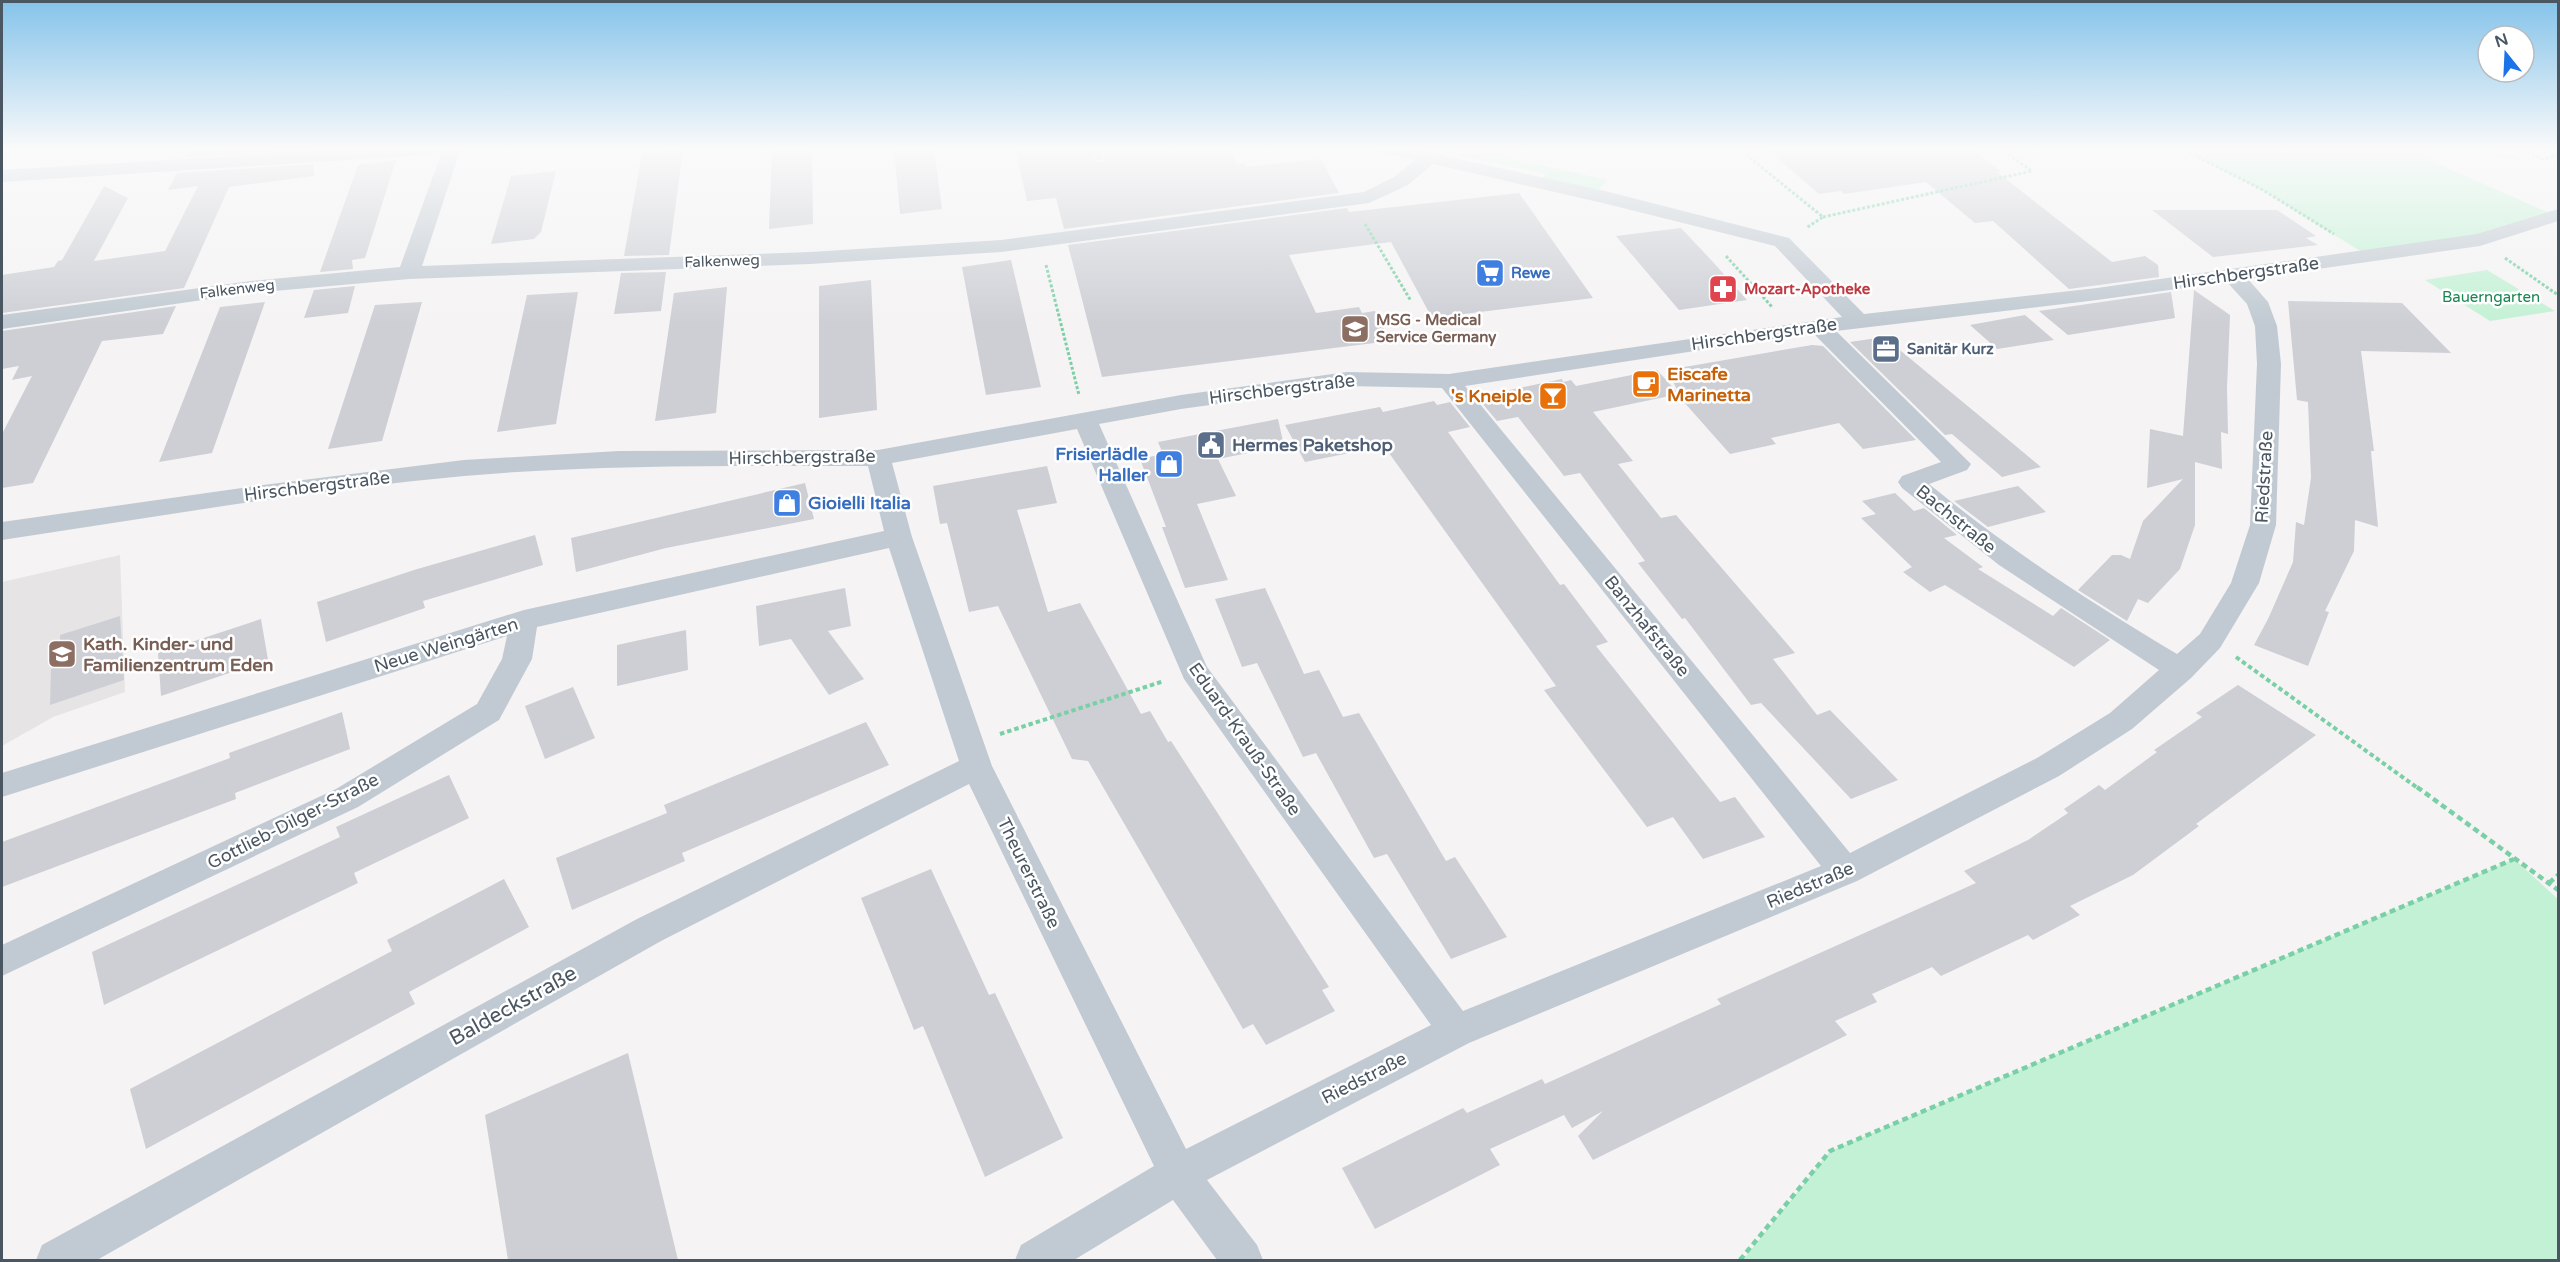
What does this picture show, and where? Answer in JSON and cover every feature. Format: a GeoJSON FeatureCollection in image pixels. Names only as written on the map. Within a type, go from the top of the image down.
{"type":"FeatureCollection","features":[{"type":"Feature","properties":{"kind":"street"},"geometry":{"type":"LineString","coordinates":[[409,273],[431,207]]}},
{"type":"Feature","properties":{"kind":"street","name":"Falkenweg"},"geometry":{"type":"LineString","coordinates":[[2,322],[250,286],[409,273],[810,258],[1040,241],[1299,207]]}},
{"type":"Feature","properties":{"kind":"street"},"geometry":{"type":"LineString","coordinates":[[1638,207],[1782,242],[1857,320]]}},
{"type":"Feature","properties":{"kind":"street","name":"Hirschbergstraße"},"geometry":{"type":"LineString","coordinates":[[2,531],[263,493],[465,468],[619,459],[878,458],[1181,402],[1347,379],[1449,381],[1804,327],[2097,294],[2480,240],[2559,215]]}},
{"type":"Feature","properties":{"kind":"street"},"geometry":{"type":"LineString","coordinates":[[2534,224],[2559,234]]}},
{"type":"Feature","properties":{"kind":"street","name":"Riedstraße"},"geometry":{"type":"LineString","coordinates":[[1036,1260],[1178,1174],[1456,1031],[1845,871],[2048,767],[2121,721],[2181,670],[2210,641],[2245,583],[2263,525],[2268,364],[2266,326],[2257,302],[2232,275]]}},
{"type":"Feature","properties":{"kind":"street","name":"Bachstraße"},"geometry":{"type":"LineString","coordinates":[[1804,327],[1958,464],[1911,482],[1962,526],[2019,568],[2083,611],[2181,670]]}},
{"type":"Feature","properties":{"kind":"street","name":"Banzhafstraße"},"geometry":{"type":"LineString","coordinates":[[1449,381],[1845,871]]}},
{"type":"Feature","properties":{"kind":"street","name":"Eduard-Krauß-Straße"},"geometry":{"type":"LineString","coordinates":[[1085,419],[1194,671],[1456,1031]]}},
{"type":"Feature","properties":{"kind":"street","name":"Theurerstraße"},"geometry":{"type":"LineString","coordinates":[[878,458],[899,537],[972,756],[1178,1174],[1242,1260]]}},
{"type":"Feature","properties":{"kind":"street","name":"Neue Weingärten"},"geometry":{"type":"LineString","coordinates":[[2,785],[524,620],[899,537]]}},
{"type":"Feature","properties":{"kind":"street","name":"Gottlieb-Dilger-Straße"},"geometry":{"type":"LineString","coordinates":[[2,961],[347,798],[488,711],[517,659],[524,620]]}},
{"type":"Feature","properties":{"kind":"street","name":"Baldeckstraße"},"geometry":{"type":"LineString","coordinates":[[57,1260],[649,930],[972,756]]}},
{"type":"Feature","properties":{"kind":"path"},"geometry":{"type":"LineString","coordinates":[[1355,207],[1411,301]]}},
{"type":"Feature","properties":{"kind":"path"},"geometry":{"type":"LineString","coordinates":[[1811,207],[1823,217]]}},
{"type":"Feature","properties":{"kind":"path"},"geometry":{"type":"LineString","coordinates":[[1782,242],[1823,217],[1869,207]]}},
{"type":"Feature","properties":{"kind":"path"},"geometry":{"type":"LineString","coordinates":[[2291,207],[2368,256]]}},
{"type":"Feature","properties":{"kind":"path"},"geometry":{"type":"LineString","coordinates":[[1694,220],[1804,327]]}},
{"type":"Feature","properties":{"kind":"path"},"geometry":{"type":"LineString","coordinates":[[2480,240],[2559,296]]}},
{"type":"Feature","properties":{"kind":"path"},"geometry":{"type":"LineString","coordinates":[[1040,241],[1085,419]]}},
{"type":"Feature","properties":{"kind":"path"},"geometry":{"type":"LineString","coordinates":[[2210,641],[2274,682],[2559,890]]}},
{"type":"Feature","properties":{"kind":"path"},"geometry":{"type":"LineString","coordinates":[[972,756],[1194,671]]}},
{"type":"Feature","properties":{"kind":"path"},"geometry":{"type":"LineString","coordinates":[[1740,1260],[1830,1151],[2514,859]]}},
{"type":"Feature","properties":{"kind":"path"},"geometry":{"type":"LineString","coordinates":[[2549,883],[2559,875]]}},
{"type":"Feature","properties":{"kind":"shaded area","name":"Kath. Kinder- und Familienzentrum Eden"},"geometry":{"type":"Polygon","coordinates":[[[120,555],[125,692],[53,717],[2,746],[2,582],[120,555]]]}},
{"type":"Feature","properties":{"kind":"green space"},"geometry":{"type":"Polygon","coordinates":[[[2290,207],[2535,207],[2556,216],[2534,224],[2368,256],[2290,207]]]}},
{"type":"Feature","properties":{"kind":"green space","name":"Bauerngarten"},"geometry":{"type":"Polygon","coordinates":[[[2487,270],[2555,311],[2490,321],[2425,280],[2487,270]]]}},
{"type":"Feature","properties":{"kind":"green space"},"geometry":{"type":"Polygon","coordinates":[[[2514,859],[2558,899],[2558,1260],[1743,1260],[1830,1151],[2514,859]]]}},
{"type":"Feature","properties":{"kind":"building"},"geometry":{"type":"Polygon","coordinates":[[[92,207],[123,207],[94,261],[165,251],[187,207],[220,207],[184,288],[2,313],[2,275],[54,267],[58,261],[62,260],[92,207]]]}},
{"type":"Feature","properties":{"kind":"building"},"geometry":{"type":"Polygon","coordinates":[[[343,207],[381,207],[365,258],[352,260],[353,269],[320,272],[343,207]]]}},
{"type":"Feature","properties":{"kind":"building"},"geometry":{"type":"Polygon","coordinates":[[[502,207],[547,207],[541,232],[534,239],[491,244],[502,207]]]}},
{"type":"Feature","properties":{"kind":"building"},"geometry":{"type":"Polygon","coordinates":[[[633,207],[675,207],[669,255],[624,256],[633,207]]]}},
{"type":"Feature","properties":{"kind":"building"},"geometry":{"type":"Polygon","coordinates":[[[770,207],[813,207],[813,224],[769,229],[770,207]]]}},
{"type":"Feature","properties":{"kind":"building"},"geometry":{"type":"Polygon","coordinates":[[[899,207],[942,207],[942,209],[900,214],[899,207]]]}},
{"type":"Feature","properties":{"kind":"building"},"geometry":{"type":"Polygon","coordinates":[[[1058,207],[1233,207],[1064,229],[1058,207]]]}},
{"type":"Feature","properties":{"kind":"building"},"geometry":{"type":"Polygon","coordinates":[[[1395,207],[1529,207],[1593,298],[1432,318],[1391,242],[1289,255],[1316,313],[1359,307],[1362,313],[1375,311],[1390,341],[1102,377],[1068,245],[1347,208],[1349,212],[1395,207]]]}},
{"type":"Feature","properties":{"kind":"building"},"geometry":{"type":"Polygon","coordinates":[[[1956,207],[2042,207],[2112,262],[2145,256],[2158,265],[2159,277],[2069,289],[1993,221],[1975,223],[1956,207]]]}},
{"type":"Feature","properties":{"kind":"building"},"geometry":{"type":"Polygon","coordinates":[[[2152,210],[2277,210],[2316,236],[2306,238],[2318,245],[2213,257],[2152,210]]]}},
{"type":"Feature","properties":{"kind":"building"},"geometry":{"type":"Polygon","coordinates":[[[1681,228],[1747,300],[1679,310],[1616,236],[1681,228]]]}},
{"type":"Feature","properties":{"kind":"building"},"geometry":{"type":"Polygon","coordinates":[[[1011,260],[1041,387],[986,395],[962,267],[1011,260]]]}},
{"type":"Feature","properties":{"kind":"building"},"geometry":{"type":"Polygon","coordinates":[[[666,272],[661,311],[614,314],[621,273],[666,272]]]}},
{"type":"Feature","properties":{"kind":"building"},"geometry":{"type":"Polygon","coordinates":[[[871,280],[877,410],[819,418],[819,286],[871,280]]]}},
{"type":"Feature","properties":{"kind":"building"},"geometry":{"type":"Polygon","coordinates":[[[355,286],[348,313],[304,318],[314,290],[355,286]]]}},
{"type":"Feature","properties":{"kind":"building"},"geometry":{"type":"Polygon","coordinates":[[[727,287],[716,413],[655,421],[674,293],[727,287]]]}},
{"type":"Feature","properties":{"kind":"building"},"geometry":{"type":"Polygon","coordinates":[[[2194,290],[2230,315],[2228,434],[2221,432],[2222,469],[2195,462],[2195,525],[2180,569],[2148,603],[2138,599],[2127,621],[2078,590],[2112,555],[2121,555],[2130,559],[2143,521],[2183,479],[2147,488],[2150,429],[2183,436],[2194,290]]]}},
{"type":"Feature","properties":{"kind":"building"},"geometry":{"type":"Polygon","coordinates":[[[578,292],[556,424],[497,432],[527,295],[578,292]]]}},
{"type":"Feature","properties":{"kind":"building"},"geometry":{"type":"Polygon","coordinates":[[[2171,292],[2175,318],[2068,335],[2039,311],[2171,292]]]}},
{"type":"Feature","properties":{"kind":"building"},"geometry":{"type":"Polygon","coordinates":[[[2288,301],[2402,303],[2451,353],[2361,351],[2374,451],[2371,451],[2378,527],[2355,520],[2354,551],[2325,611],[2329,612],[2308,666],[2254,645],[2293,562],[2296,522],[2304,525],[2311,478],[2308,402],[2297,400],[2288,301]]]}},
{"type":"Feature","properties":{"kind":"building"},"geometry":{"type":"Polygon","coordinates":[[[265,302],[212,453],[159,462],[220,307],[265,302]]]}},
{"type":"Feature","properties":{"kind":"building"},"geometry":{"type":"Polygon","coordinates":[[[422,302],[382,441],[328,449],[375,305],[422,302]]]}},
{"type":"Feature","properties":{"kind":"building"},"geometry":{"type":"Polygon","coordinates":[[[176,306],[163,334],[102,341],[33,483],[2,488],[2,434],[32,376],[12,380],[19,366],[2,369],[2,331],[176,306]]]}},
{"type":"Feature","properties":{"kind":"building"},"geometry":{"type":"Polygon","coordinates":[[[2025,315],[2054,340],[1997,349],[1970,325],[2025,315]]]}},
{"type":"Feature","properties":{"kind":"building"},"geometry":{"type":"Polygon","coordinates":[[[1884,337],[2041,467],[2002,477],[1952,434],[1945,435],[1850,342],[1884,337]]]}},
{"type":"Feature","properties":{"kind":"building"},"geometry":{"type":"Polygon","coordinates":[[[1812,345],[1823,346],[1916,440],[1863,449],[1839,423],[1771,438],[1776,444],[1730,454],[1683,401],[1667,370],[1812,345]]]}},
{"type":"Feature","properties":{"kind":"building"},"geometry":{"type":"Polygon","coordinates":[[[1657,370],[1679,394],[1593,412],[1633,461],[1618,464],[1661,518],[1676,515],[1795,653],[1773,659],[1817,715],[1830,710],[1898,780],[1851,799],[1761,703],[1751,705],[1685,618],[1682,619],[1638,563],[1645,561],[1580,473],[1564,476],[1518,417],[1497,421],[1477,397],[1562,379],[1563,382],[1571,380],[1576,386],[1657,370]]]}},
{"type":"Feature","properties":{"kind":"building"},"geometry":{"type":"Polygon","coordinates":[[[1434,401],[1437,405],[1450,402],[1470,427],[1448,432],[1560,585],[1564,584],[1608,642],[1596,646],[1720,802],[1735,797],[1765,837],[1703,859],[1673,817],[1647,827],[1544,690],[1556,686],[1384,446],[1305,462],[1285,425],[1380,407],[1383,412],[1434,401]]]}},
{"type":"Feature","properties":{"kind":"building"},"geometry":{"type":"Polygon","coordinates":[[[1278,419],[1284,446],[1218,459],[1236,496],[1197,504],[1228,580],[1185,588],[1162,527],[1166,527],[1140,459],[1163,454],[1158,442],[1278,419]]]}},
{"type":"Feature","properties":{"kind":"building"},"geometry":{"type":"Polygon","coordinates":[[[1047,466],[1057,503],[1017,510],[1048,612],[1080,603],[1141,714],[1150,711],[1168,742],[1171,741],[1329,987],[1322,990],[1335,1011],[1266,1045],[1253,1024],[1243,1029],[1088,761],[1072,759],[998,606],[969,612],[947,523],[940,524],[933,486],[1047,466]]]}},
{"type":"Feature","properties":{"kind":"building"},"geometry":{"type":"Polygon","coordinates":[[[805,483],[814,519],[666,548],[576,572],[571,538],[805,483]]]}},
{"type":"Feature","properties":{"kind":"building"},"geometry":{"type":"Polygon","coordinates":[[[2018,486],[2046,512],[1988,527],[1954,501],[2018,486]]]}},
{"type":"Feature","properties":{"kind":"building"},"geometry":{"type":"Polygon","coordinates":[[[1895,493],[1914,511],[1924,508],[1957,535],[1944,538],[1983,567],[1978,569],[2053,616],[2061,608],[2110,640],[2074,667],[1945,585],[1930,592],[1903,572],[1912,567],[1861,518],[1876,514],[1862,501],[1895,493]]]}},
{"type":"Feature","properties":{"kind":"building"},"geometry":{"type":"Polygon","coordinates":[[[535,535],[543,565],[423,601],[425,608],[326,642],[317,602],[414,570],[535,535]]]}},
{"type":"Feature","properties":{"kind":"building"},"geometry":{"type":"Polygon","coordinates":[[[845,588],[851,626],[828,631],[864,679],[829,695],[791,639],[759,646],[756,606],[845,588]]]}},
{"type":"Feature","properties":{"kind":"building"},"geometry":{"type":"Polygon","coordinates":[[[1265,588],[1304,674],[1319,670],[1343,717],[1359,713],[1446,861],[1455,857],[1507,937],[1451,959],[1387,854],[1374,858],[1316,753],[1303,757],[1257,663],[1242,667],[1215,599],[1265,588]]]}},
{"type":"Feature","properties":{"kind":"building","name":"Kath. Kinder- und Familienzentrum Eden"},"geometry":{"type":"Polygon","coordinates":[[[120,616],[124,680],[50,705],[51,669],[61,666],[60,635],[120,616]]]}},
{"type":"Feature","properties":{"kind":"building"},"geometry":{"type":"Polygon","coordinates":[[[261,619],[268,660],[161,696],[158,653],[261,619]]]}},
{"type":"Feature","properties":{"kind":"building"},"geometry":{"type":"Polygon","coordinates":[[[686,630],[688,670],[617,686],[617,645],[686,630]]]}},
{"type":"Feature","properties":{"kind":"building"},"geometry":{"type":"Polygon","coordinates":[[[2238,685],[2316,735],[2196,824],[2199,826],[2133,875],[2070,906],[2080,915],[2033,940],[2028,935],[1941,976],[1932,967],[1872,994],[1877,1002],[1835,1021],[1847,1035],[1593,1160],[1578,1136],[1603,1111],[1572,1128],[1564,1115],[1490,1149],[1500,1165],[1375,1229],[1342,1168],[1463,1108],[1467,1113],[1542,1079],[1545,1084],[1721,1004],[1717,999],[1976,883],[1964,871],[2028,840],[2068,813],[2064,809],[2099,785],[2105,790],[2157,752],[2154,750],[2202,717],[2196,713],[2238,685]]]}},
{"type":"Feature","properties":{"kind":"building"},"geometry":{"type":"Polygon","coordinates":[[[573,687],[595,738],[545,759],[525,706],[573,687]]]}},
{"type":"Feature","properties":{"kind":"building"},"geometry":{"type":"Polygon","coordinates":[[[342,712],[350,749],[235,793],[236,799],[2,887],[2,842],[230,758],[229,753],[342,712]]]}},
{"type":"Feature","properties":{"kind":"building"},"geometry":{"type":"Polygon","coordinates":[[[866,722],[889,765],[682,853],[685,861],[572,910],[556,858],[667,813],[664,805],[866,722]]]}},
{"type":"Feature","properties":{"kind":"building"},"geometry":{"type":"Polygon","coordinates":[[[449,775],[469,818],[354,873],[358,883],[104,1005],[92,952],[340,837],[336,827],[449,775]]]}},
{"type":"Feature","properties":{"kind":"building"},"geometry":{"type":"Polygon","coordinates":[[[931,869],[989,995],[995,993],[1063,1138],[985,1177],[923,1026],[914,1030],[861,898],[931,869]]]}},
{"type":"Feature","properties":{"kind":"building"},"geometry":{"type":"Polygon","coordinates":[[[504,879],[529,927],[409,992],[415,1004],[146,1149],[130,1089],[392,951],[387,940],[504,879]]]}},
{"type":"Feature","properties":{"kind":"building"},"geometry":{"type":"Polygon","coordinates":[[[628,1053],[678,1260],[508,1260],[485,1115],[628,1053]]]}},
{"type":"Feature","properties":{"kind":"place","name":"Rewe"},"geometry":{"type":"Point","coordinates":[1490,273]}},
{"type":"Feature","properties":{"kind":"place","name":"Mozart-Apotheke"},"geometry":{"type":"Point","coordinates":[1723,289]}},
{"type":"Feature","properties":{"kind":"place","name":"MSG - Medical Service Germany"},"geometry":{"type":"Point","coordinates":[1355,329]}},
{"type":"Feature","properties":{"kind":"place","name":"Sanitär Kurz"},"geometry":{"type":"Point","coordinates":[1886,349]}},
{"type":"Feature","properties":{"kind":"place","name":"Eiscafe Marinetta"},"geometry":{"type":"Point","coordinates":[1646,384]}},
{"type":"Feature","properties":{"kind":"place","name":"'s Kneiple"},"geometry":{"type":"Point","coordinates":[1553,396]}},
{"type":"Feature","properties":{"kind":"place","name":"Hermes Paketshop"},"geometry":{"type":"Point","coordinates":[1211,445]}},
{"type":"Feature","properties":{"kind":"place","name":"Frisierlädle Haller"},"geometry":{"type":"Point","coordinates":[1169,464]}},
{"type":"Feature","properties":{"kind":"place","name":"Gioielli Italia"},"geometry":{"type":"Point","coordinates":[787,503]}},
{"type":"Feature","properties":{"kind":"place","name":"Kath. Kinder- und Familienzentrum Eden"},"geometry":{"type":"Point","coordinates":[62,654]}}]}
